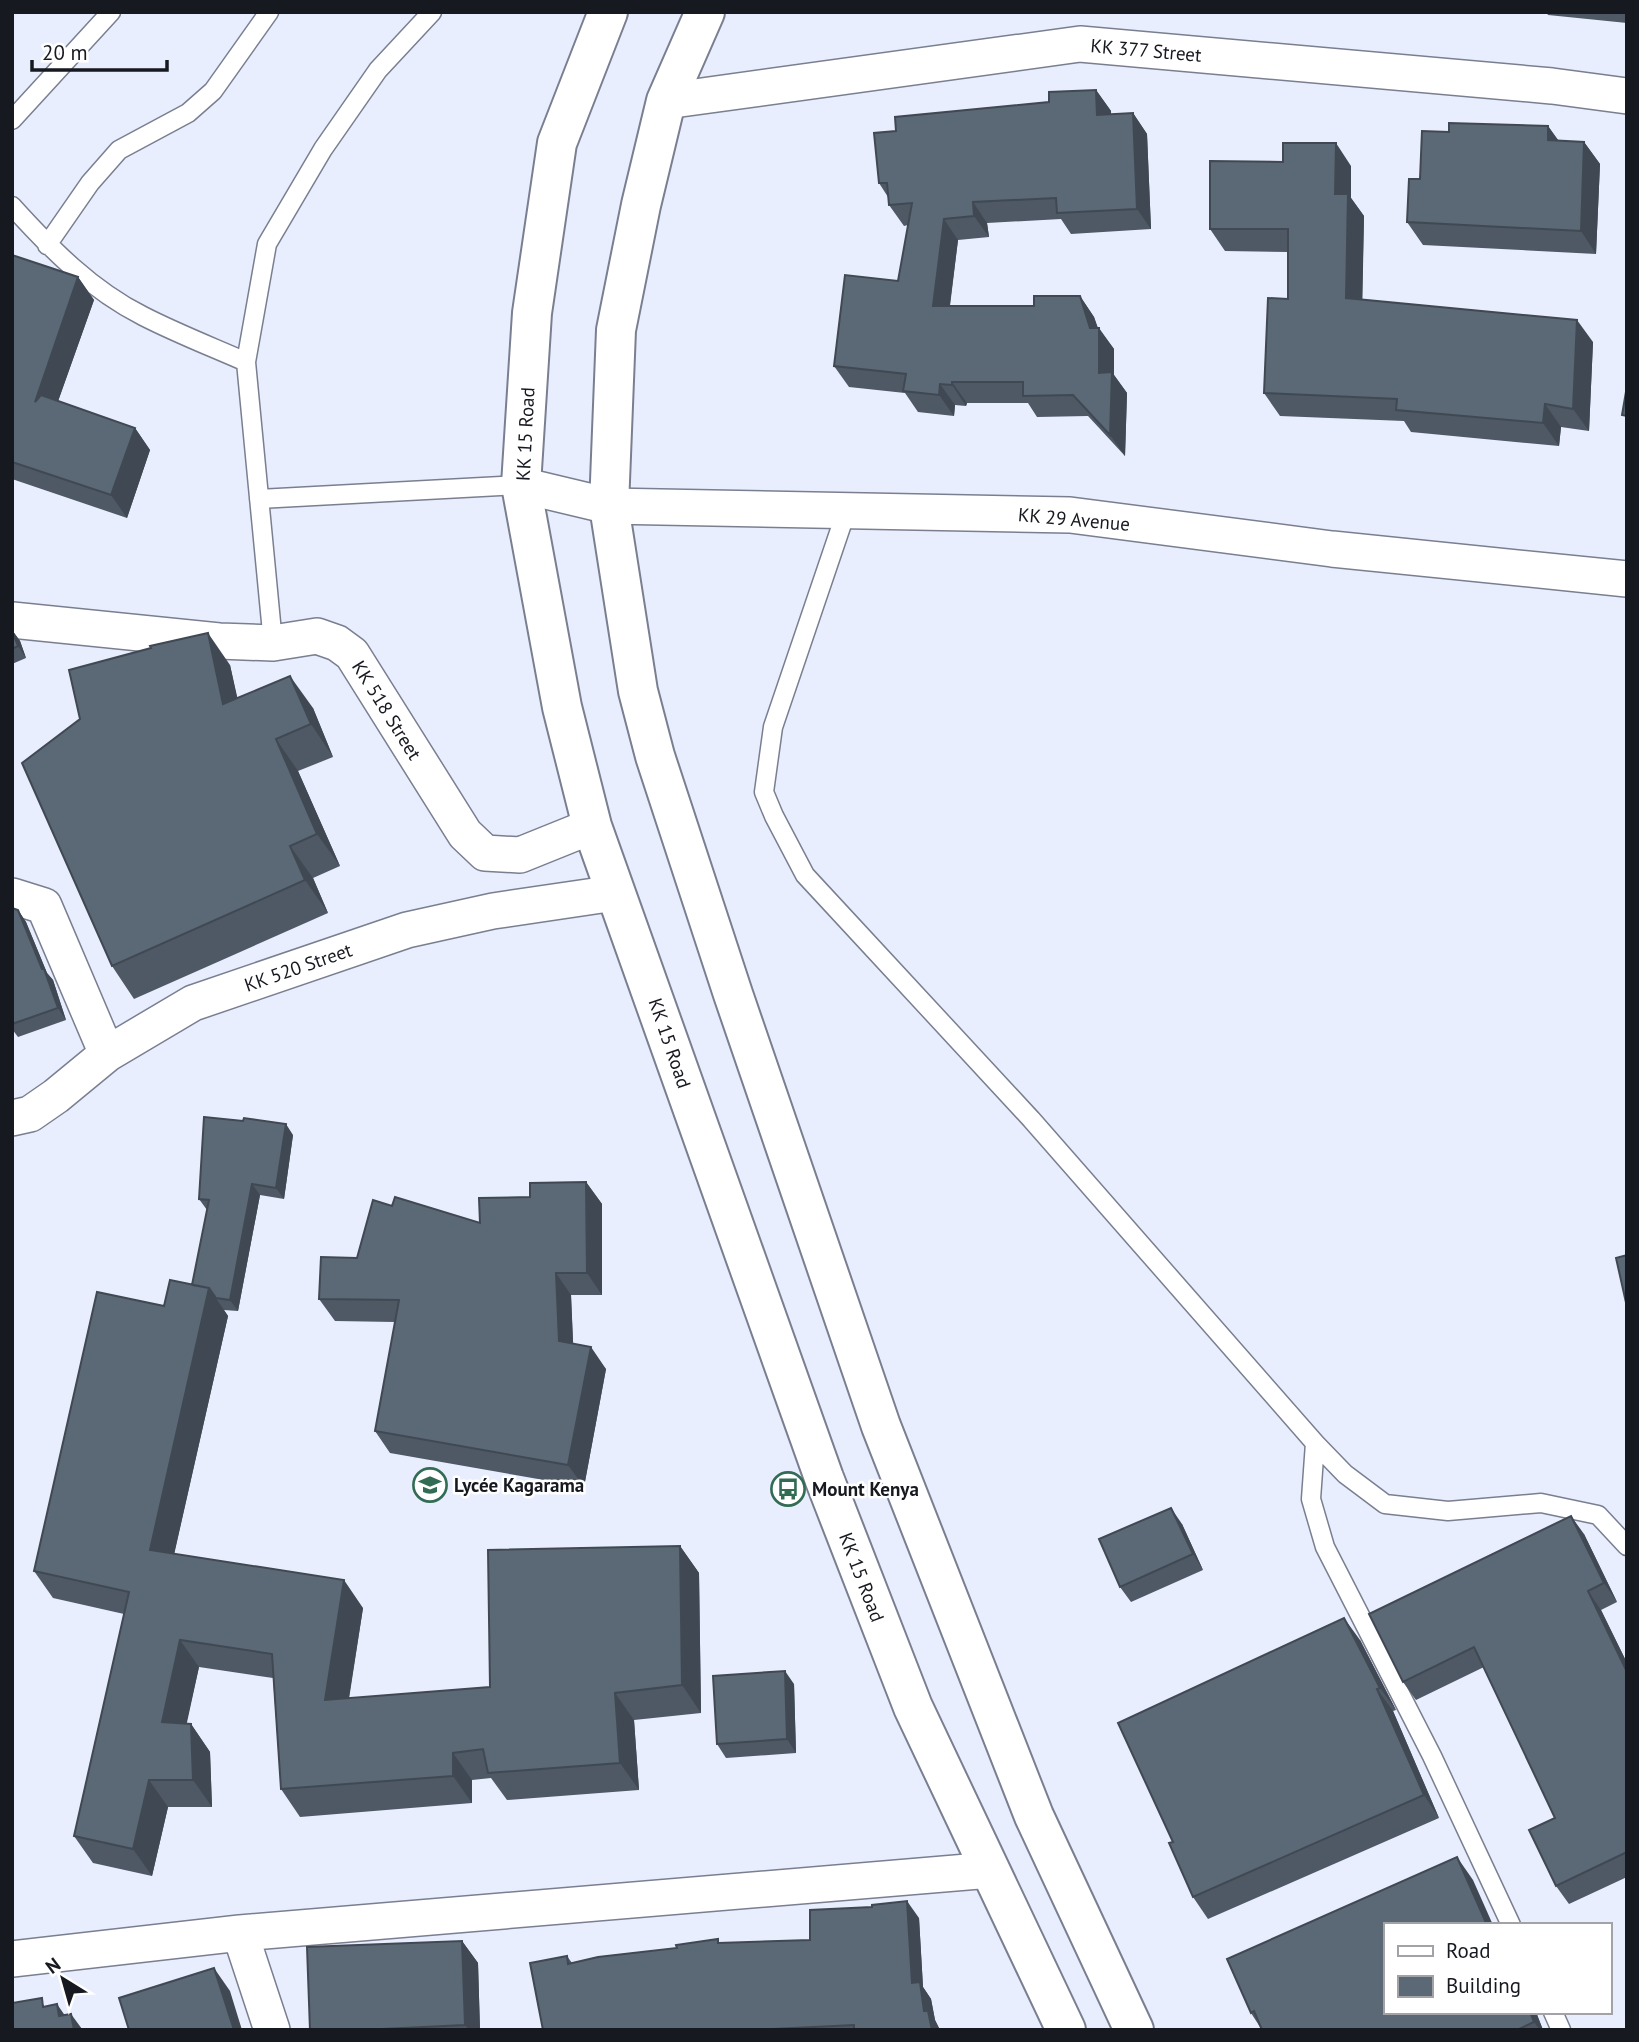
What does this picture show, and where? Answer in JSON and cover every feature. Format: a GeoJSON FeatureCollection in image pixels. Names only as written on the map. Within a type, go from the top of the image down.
{"type":"FeatureCollection","features":[{"type":"Feature","properties":{"kind":"highway","name":"KK 15 Road"},"geometry":{"type":"LineString","coordinates":[[608,12],[557,143],[532,313],[521,485],[562,707],[592,826],[829,1491],[913,1707],[1066,2030]]}},
{"type":"Feature","properties":{"kind":"highway"},"geometry":{"type":"LineString","coordinates":[[705,12],[666,101],[641,205],[616,330],[609,506],[638,691],[655,756],[872,1400],[1034,1816],[1134,2030]]}},
{"type":"Feature","properties":{"kind":"street","name":"KK 377 Street"},"geometry":{"type":"LineString","coordinates":[[666,101],[1080,44],[1552,86],[1627,96]]}},
{"type":"Feature","properties":{"kind":"street","name":"KK 29 Avenue"},"geometry":{"type":"LineString","coordinates":[[521,485],[609,506],[1070,515],[1332,549],[1627,579]]}},
{"type":"Feature","properties":{"kind":"street","name":"KK 518 Street"},"geometry":{"type":"LineString","coordinates":[[12,620],[219,641],[273,643],[317,636],[337,643],[352,654],[465,834],[485,853],[520,855],[592,826]]}},
{"type":"Feature","properties":{"kind":"street","name":"KK 520 Street"},"geometry":{"type":"LineString","coordinates":[[12,1118],[30,1114],[107,1054],[192,1003],[407,930],[492,911],[615,892]]}},
{"type":"Feature","properties":{"kind":"street"},"geometry":{"type":"LineString","coordinates":[[12,896],[44,906],[107,1054]]}},
{"type":"Feature","properties":{"kind":"street"},"geometry":{"type":"LineString","coordinates":[[12,1959],[240,1933],[991,1870]]}},
{"type":"Feature","properties":{"kind":"street"},"geometry":{"type":"LineString","coordinates":[[240,1933],[272,2030]]}},
{"type":"Feature","properties":{"kind":"lane"},"geometry":{"type":"LineString","coordinates":[[12,120],[111,12]]}},
{"type":"Feature","properties":{"kind":"lane"},"geometry":{"type":"LineString","coordinates":[[47,244],[90,183],[119,150],[188,113],[213,92],[269,12]]}},
{"type":"Feature","properties":{"kind":"lane"},"geometry":{"type":"LineString","coordinates":[[273,643],[246,362],[267,244],[323,149],[378,70],[432,12]]}},
{"type":"Feature","properties":{"kind":"lane"},"geometry":{"type":"LineString","coordinates":[[12,206],[47,244],[94,285],[141,315],[246,362]]}},
{"type":"Feature","properties":{"kind":"lane"},"geometry":{"type":"LineString","coordinates":[[259,499],[521,485]]}},
{"type":"Feature","properties":{"kind":"lane"},"geometry":{"type":"LineString","coordinates":[[847,509],[773,727],[764,792],[805,875],[1031,1119],[1345,1474],[1385,1504],[1448,1511],[1541,1503],[1598,1515],[1627,1546]]}},
{"type":"Feature","properties":{"kind":"lane"},"geometry":{"type":"LineString","coordinates":[[1315,1443],[1311,1499],[1325,1547],[1432,1756],[1510,1923]]}},
{"type":"Feature","properties":{"kind":"lane"},"geometry":{"type":"LineString","coordinates":[[1554,2014],[1561,2030]]}},
{"type":"Feature","properties":{"kind":"building"},"geometry":{"type":"Polygon","coordinates":[[[1096,90],[1097,115],[1133,113],[1137,209],[1057,213],[1056,198],[973,202],[974,216],[944,219],[933,306],[1034,306],[1034,296],[1080,296],[1090,328],[1099,328],[1099,373],[1112,372],[1110,435],[1073,395],[1023,396],[1023,382],[952,382],[952,385],[940,384],[939,395],[903,391],[906,374],[834,366],[845,275],[898,281],[912,203],[889,205],[887,183],[879,183],[874,133],[896,131],[895,117],[1049,102],[1049,92],[1096,90]]]}},
{"type":"Feature","properties":{"kind":"building"},"geometry":{"type":"Polygon","coordinates":[[[1449,123],[1548,126],[1548,140],[1584,142],[1581,231],[1407,222],[1409,179],[1420,179],[1422,131],[1449,132],[1449,123]]]}},
{"type":"Feature","properties":{"kind":"building"},"geometry":{"type":"Polygon","coordinates":[[[1283,143],[1336,143],[1335,194],[1348,194],[1346,298],[1577,320],[1573,409],[1545,404],[1543,423],[1396,410],[1397,399],[1264,393],[1268,298],[1288,299],[1288,229],[1210,229],[1210,161],[1283,162],[1283,143]]]}},
{"type":"Feature","properties":{"kind":"building"},"geometry":{"type":"Polygon","coordinates":[[[12,255],[78,277],[35,402],[41,395],[135,428],[111,495],[12,462],[12,255]]]}},
{"type":"Feature","properties":{"kind":"building"},"geometry":{"type":"Polygon","coordinates":[[[1627,386],[1627,416],[1622,415],[1627,386]]]}},
{"type":"Feature","properties":{"kind":"building"},"geometry":{"type":"Polygon","coordinates":[[[12,631],[18,646],[12,649],[12,631]]]}},
{"type":"Feature","properties":{"kind":"building"},"geometry":{"type":"Polygon","coordinates":[[[208,633],[223,704],[290,676],[311,724],[276,739],[317,834],[290,846],[305,880],[112,966],[22,763],[80,719],[69,670],[151,648],[150,646],[208,633]]]}},
{"type":"Feature","properties":{"kind":"building"},"geometry":{"type":"Polygon","coordinates":[[[12,908],[18,910],[58,1008],[12,1024],[12,908]]]}},
{"type":"Feature","properties":{"kind":"building"},"geometry":{"type":"Polygon","coordinates":[[[204,1117],[243,1121],[244,1118],[286,1124],[276,1188],[252,1184],[230,1300],[216,1298],[209,1288],[192,1285],[209,1200],[199,1199],[204,1117]]]}},
{"type":"Feature","properties":{"kind":"building"},"geometry":{"type":"Polygon","coordinates":[[[586,1182],[587,1273],[556,1273],[559,1341],[591,1347],[568,1465],[375,1431],[399,1300],[319,1299],[321,1257],[357,1258],[373,1200],[392,1206],[395,1197],[480,1223],[479,1198],[530,1197],[530,1183],[586,1182]]]}},
{"type":"Feature","properties":{"kind":"building"},"geometry":{"type":"Polygon","coordinates":[[[1627,1255],[1627,1307],[1616,1258],[1627,1255]]]}},
{"type":"Feature","properties":{"kind":"building"},"geometry":{"type":"Polygon","coordinates":[[[170,1280],[209,1288],[150,1550],[344,1580],[325,1700],[490,1687],[488,1550],[680,1546],[682,1685],[615,1693],[620,1763],[488,1773],[483,1749],[453,1753],[453,1776],[281,1789],[272,1654],[180,1640],[162,1722],[191,1724],[193,1780],[149,1780],[133,1849],[74,1836],[129,1592],[34,1571],[97,1292],[164,1306],[170,1280]]]}},
{"type":"Feature","properties":{"kind":"building"},"geometry":{"type":"Polygon","coordinates":[[[1171,1508],[1193,1554],[1120,1587],[1099,1539],[1171,1508]]]}},
{"type":"Feature","properties":{"kind":"building"},"geometry":{"type":"Polygon","coordinates":[[[1571,1516],[1604,1583],[1588,1591],[1627,1672],[1627,1852],[1556,1886],[1529,1830],[1555,1818],[1474,1647],[1403,1682],[1369,1614],[1571,1516]]]}},
{"type":"Feature","properties":{"kind":"building"},"geometry":{"type":"Polygon","coordinates":[[[1344,1618],[1380,1688],[1377,1689],[1424,1795],[1193,1897],[1169,1843],[1173,1842],[1118,1723],[1344,1618]]]}},
{"type":"Feature","properties":{"kind":"building"},"geometry":{"type":"Polygon","coordinates":[[[785,1671],[787,1739],[717,1744],[713,1676],[785,1671]]]}},
{"type":"Feature","properties":{"kind":"building"},"geometry":{"type":"Polygon","coordinates":[[[1457,1857],[1486,1923],[1384,1923],[1384,2014],[1531,2014],[1534,2022],[1517,2030],[1262,2030],[1254,2011],[1251,2013],[1227,1959],[1457,1857]]]}},
{"type":"Feature","properties":{"kind":"building"},"geometry":{"type":"Polygon","coordinates":[[[907,1901],[912,1983],[920,1982],[924,2011],[928,2011],[932,2030],[854,2030],[854,2025],[749,2030],[543,2030],[530,1963],[567,1956],[568,1964],[598,1957],[677,1948],[676,1945],[718,1939],[718,1943],[810,1940],[810,1910],[872,1907],[907,1901]]]}},
{"type":"Feature","properties":{"kind":"building"},"geometry":{"type":"Polygon","coordinates":[[[462,1941],[465,2025],[310,2030],[307,1947],[462,1941]]]}},
{"type":"Feature","properties":{"kind":"building"},"geometry":{"type":"Polygon","coordinates":[[[214,1968],[234,2030],[129,2030],[119,1998],[214,1968]]]}},
{"type":"Feature","properties":{"kind":"building"},"geometry":{"type":"Polygon","coordinates":[[[42,1998],[43,2007],[57,2004],[59,2016],[71,2014],[74,2030],[12,2030],[12,2003],[42,1998]]]}},
{"type":"Feature","properties":{"kind":"place","name":"Lycée Kagarama"},"geometry":{"type":"Point","coordinates":[430,1485]}},
{"type":"Feature","properties":{"kind":"place","name":"Mount Kenya"},"geometry":{"type":"Point","coordinates":[788,1489]}}]}
